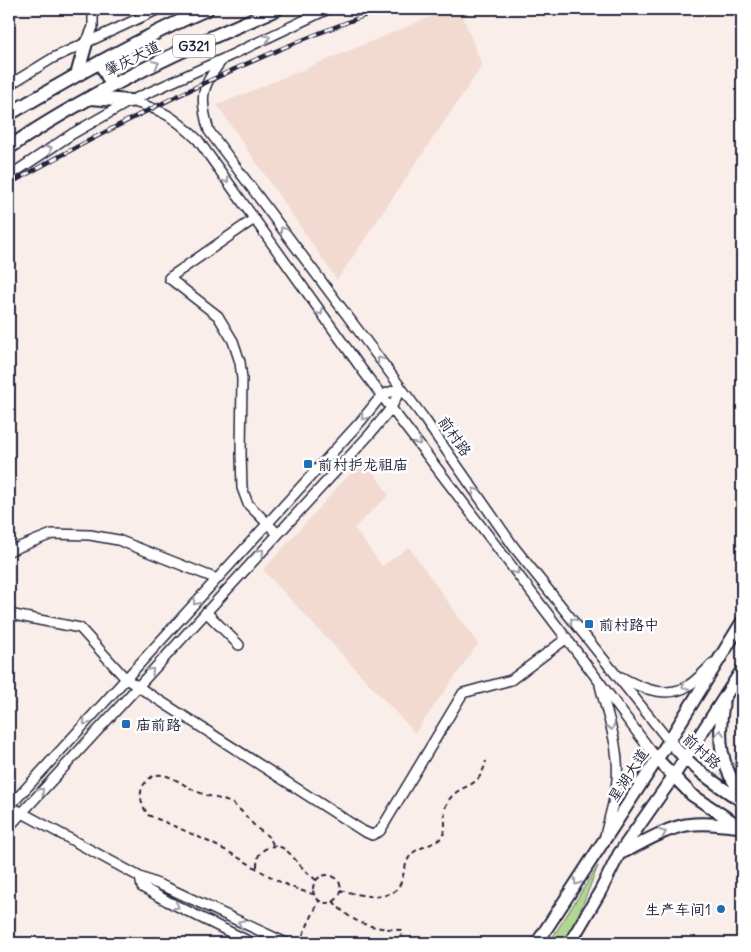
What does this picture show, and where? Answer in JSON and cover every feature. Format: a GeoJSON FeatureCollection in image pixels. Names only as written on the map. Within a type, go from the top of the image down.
{"type":"FeatureCollection","features":[{"type":"Feature","properties":{"kind":"highway","name":"肇庆大道"},"geometry":{"type":"LineString","coordinates":[[9,114],[100,62],[174,23],[207,9]]}},
{"type":"Feature","properties":{"kind":"highway","name":"肇庆大道"},"geometry":{"type":"LineString","coordinates":[[9,148],[28,133],[112,85],[226,30],[277,9]]}},
{"type":"Feature","properties":{"kind":"highway"},"geometry":{"type":"LineString","coordinates":[[77,75],[86,43]]}},
{"type":"Feature","properties":{"kind":"highway"},"geometry":{"type":"LineString","coordinates":[[100,62],[112,85]]}},
{"type":"Feature","properties":{"kind":"highway"},"geometry":{"type":"LineString","coordinates":[[90,98],[130,101]]}},
{"type":"Feature","properties":{"kind":"main road","name":"星湖大道"},"geometry":{"type":"LineString","coordinates":[[537,943],[657,760],[742,622]]}},
{"type":"Feature","properties":{"kind":"main road"},"geometry":{"type":"LineString","coordinates":[[570,943],[601,890],[619,854],[673,777],[742,670]]}},
{"type":"Feature","properties":{"kind":"main road"},"geometry":{"type":"LineString","coordinates":[[723,698],[720,723],[722,756],[727,772],[742,793]]}},
{"type":"Feature","properties":{"kind":"main road","name":"前村路"},"geometry":{"type":"LineString","coordinates":[[669,741],[684,759],[704,776],[742,802]]}},
{"type":"Feature","properties":{"kind":"main road"},"geometry":{"type":"LineString","coordinates":[[657,760],[692,795],[742,828]]}},
{"type":"Feature","properties":{"kind":"main road"},"geometry":{"type":"LineString","coordinates":[[619,854],[684,825],[710,824],[742,828]]}},
{"type":"Feature","properties":{"kind":"street"},"geometry":{"type":"LineString","coordinates":[[86,43],[93,27],[93,9]]}},
{"type":"Feature","properties":{"kind":"street"},"geometry":{"type":"LineString","coordinates":[[9,85],[53,58],[159,9]]}},
{"type":"Feature","properties":{"kind":"street"},"geometry":{"type":"LineString","coordinates":[[9,176],[72,134],[130,101],[328,9]]}},
{"type":"Feature","properties":{"kind":"street","name":"前村路"},"geometry":{"type":"LineString","coordinates":[[223,59],[211,74],[204,89],[203,110],[209,131],[401,388],[514,547],[669,741]]}},
{"type":"Feature","properties":{"kind":"street"},"geometry":{"type":"LineString","coordinates":[[130,101],[164,112],[198,140],[391,408],[567,638],[657,760]]}},
{"type":"Feature","properties":{"kind":"street"},"geometry":{"type":"LineString","coordinates":[[254,219],[169,278],[218,316],[233,341],[240,362],[242,379],[242,488],[248,504],[278,534]]}},
{"type":"Feature","properties":{"kind":"street"},"geometry":{"type":"LineString","coordinates":[[286,943],[168,888],[140,877],[9,806],[361,421],[382,395],[401,388]]}},
{"type":"Feature","properties":{"kind":"street"},"geometry":{"type":"LineString","coordinates":[[9,827],[370,434],[391,408],[401,388]]}},
{"type":"Feature","properties":{"kind":"street"},"geometry":{"type":"LineString","coordinates":[[9,551],[52,534],[90,535],[118,540],[217,579]]}},
{"type":"Feature","properties":{"kind":"street"},"geometry":{"type":"LineString","coordinates":[[206,612],[239,645]]}},
{"type":"Feature","properties":{"kind":"street"},"geometry":{"type":"LineString","coordinates":[[9,614],[80,628],[126,679],[372,835],[380,831],[463,693],[511,680],[567,638]]}},
{"type":"Feature","properties":{"kind":"street"},"geometry":{"type":"LineString","coordinates":[[615,673],[633,684],[650,690],[667,692],[682,689],[698,679],[722,654]]}},
{"type":"Feature","properties":{"kind":"street"},"geometry":{"type":"LineString","coordinates":[[598,680],[618,764],[616,790],[603,841]]}},
{"type":"Feature","properties":{"kind":"street"},"geometry":{"type":"LineString","coordinates":[[140,877],[142,887],[252,943]]}},
{"type":"Feature","properties":{"kind":"path"},"geometry":{"type":"LineString","coordinates":[[340,890],[369,897],[392,893],[398,888],[405,863],[411,854],[420,847],[440,839],[444,833],[446,805],[460,790],[478,780],[483,774],[486,761]]}},
{"type":"Feature","properties":{"kind":"path"},"geometry":{"type":"LineString","coordinates":[[273,845],[267,834],[259,830],[241,810],[232,804],[201,794],[173,778],[160,775],[153,776],[144,784],[141,798],[143,807],[148,815],[203,839],[257,868],[266,876],[313,894],[319,901],[328,903],[336,899],[340,890],[338,882],[332,876],[323,876],[316,880],[313,894]]}},
{"type":"Feature","properties":{"kind":"path"},"geometry":{"type":"LineString","coordinates":[[257,868],[259,854],[262,850],[273,845],[288,851],[316,880]]}},
{"type":"Feature","properties":{"kind":"path"},"geometry":{"type":"LineString","coordinates":[[299,943],[319,901]]}},
{"type":"Feature","properties":{"kind":"path"},"geometry":{"type":"LineString","coordinates":[[333,902],[342,912],[360,923],[375,928],[401,930],[402,943]]}},
{"type":"Feature","properties":{"kind":"shaded area"},"geometry":{"type":"Polygon","coordinates":[[[450,9],[460,9],[482,66],[337,280],[217,105],[450,9]]]}},
{"type":"Feature","properties":{"kind":"shaded area"},"geometry":{"type":"Polygon","coordinates":[[[364,458],[389,495],[354,528],[382,566],[409,547],[478,644],[415,733],[263,570],[364,458]]]}},
{"type":"Feature","properties":{"kind":"green space"},"geometry":{"type":"Polygon","coordinates":[[[598,866],[575,923],[562,943],[549,943],[598,866]]]}},
{"type":"Feature","properties":{"kind":"railway"},"geometry":{"type":"LineString","coordinates":[[9,184],[146,111],[239,67],[287,46],[383,9]]}},
{"type":"Feature","properties":{"kind":"place","name":"前村护龙祖庙"},"geometry":{"type":"Point","coordinates":[308,464]}},
{"type":"Feature","properties":{"kind":"place","name":"前村路中"},"geometry":{"type":"Point","coordinates":[589,624]}},
{"type":"Feature","properties":{"kind":"place","name":"庙前路"},"geometry":{"type":"Point","coordinates":[126,724]}},
{"type":"Feature","properties":{"kind":"place","name":"生产车间1"},"geometry":{"type":"Point","coordinates":[721,909]}}]}
